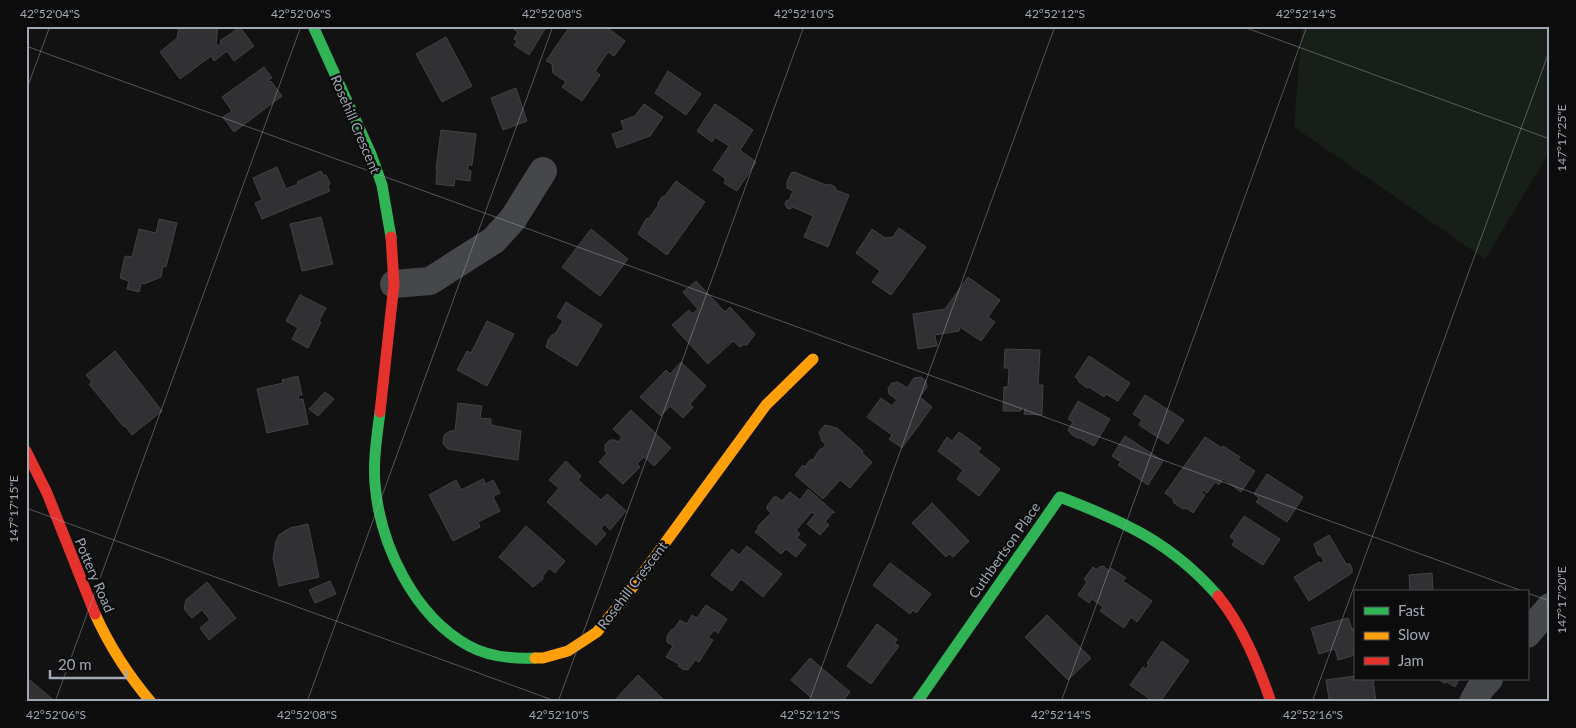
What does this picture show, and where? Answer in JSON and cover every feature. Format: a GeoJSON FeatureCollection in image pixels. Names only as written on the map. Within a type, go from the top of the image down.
{"type":"FeatureCollection","features":[{"type":"Feature","properties":{"kind":"street","name":"Rosehill Crescent"},"geometry":{"type":"LineString","coordinates":[[313,26],[372,154],[382,185],[392,241],[394,284],[376,450],[375,484],[382,522],[393,556],[407,584],[425,609],[446,631],[470,647],[496,656],[518,660],[543,658],[568,651],[597,632],[624,599],[766,405],[813,359]]}},
{"type":"Feature","properties":{"kind":"street"},"geometry":{"type":"LineString","coordinates":[[394,284],[430,281],[494,240],[513,219],[543,171]]}},
{"type":"Feature","properties":{"kind":"street","name":"Pottery Road"},"geometry":{"type":"LineString","coordinates":[[26,451],[49,499],[70,558],[94,616],[117,656],[141,692],[151,702]]}},
{"type":"Feature","properties":{"kind":"street","name":"Cuthbertson Place"},"geometry":{"type":"LineString","coordinates":[[917,702],[1060,497],[1130,525],[1172,551],[1199,574],[1222,599],[1246,638],[1271,702]]}},
{"type":"Feature","properties":{"kind":"street"},"geometry":{"type":"LineString","coordinates":[[1528,633],[1550,606]]}},
{"type":"Feature","properties":{"kind":"street"},"geometry":{"type":"LineString","coordinates":[[1473,702],[1480,689],[1488,680]]}},
{"type":"Feature","properties":{"kind":"shaded area"},"geometry":{"type":"Polygon","coordinates":[[[1302,26],[1550,26],[1550,151],[1485,259],[1294,127],[1302,26]]]}},
{"type":"Feature","properties":{"kind":"building"},"geometry":{"type":"Polygon","coordinates":[[[179,26],[218,26],[216,44],[218,46],[221,43],[220,41],[240,27],[254,46],[234,61],[227,51],[214,61],[211,56],[180,79],[160,52],[177,38],[179,26]]]}},
{"type":"Feature","properties":{"kind":"building"},"geometry":{"type":"Polygon","coordinates":[[[509,26],[547,26],[529,55],[514,45],[517,41],[514,39],[518,32],[509,26]]]}},
{"type":"Feature","properties":{"kind":"building"},"geometry":{"type":"Polygon","coordinates":[[[570,26],[605,26],[625,41],[614,56],[608,52],[595,71],[600,75],[582,101],[562,87],[566,82],[553,73],[552,64],[546,61],[570,26]]]}},
{"type":"Feature","properties":{"kind":"building"},"geometry":{"type":"Polygon","coordinates":[[[446,37],[472,86],[442,102],[416,54],[446,37]]]}},
{"type":"Feature","properties":{"kind":"building"},"geometry":{"type":"Polygon","coordinates":[[[264,67],[272,78],[268,80],[271,81],[282,96],[234,132],[223,117],[232,111],[222,97],[264,67]]]}},
{"type":"Feature","properties":{"kind":"building"},"geometry":{"type":"Polygon","coordinates":[[[668,71],[701,94],[686,115],[655,93],[668,71]]]}},
{"type":"Feature","properties":{"kind":"building"},"geometry":{"type":"Polygon","coordinates":[[[516,88],[527,121],[503,130],[491,98],[516,88]]]}},
{"type":"Feature","properties":{"kind":"building"},"geometry":{"type":"Polygon","coordinates":[[[644,104],[663,117],[650,136],[617,148],[612,134],[624,130],[621,121],[635,116],[644,104]]]}},
{"type":"Feature","properties":{"kind":"building"},"geometry":{"type":"Polygon","coordinates":[[[715,104],[753,130],[740,150],[756,162],[737,191],[724,183],[726,179],[713,170],[729,146],[715,137],[712,142],[697,131],[715,104]]]}},
{"type":"Feature","properties":{"kind":"building"},"geometry":{"type":"Polygon","coordinates":[[[441,130],[476,134],[472,165],[468,165],[468,170],[471,171],[470,181],[455,179],[454,186],[436,184],[441,130]]]}},
{"type":"Feature","properties":{"kind":"building"},"geometry":{"type":"Polygon","coordinates":[[[277,167],[286,189],[321,171],[323,175],[326,175],[330,183],[328,187],[330,191],[262,219],[255,203],[262,200],[253,178],[277,167]]]}},
{"type":"Feature","properties":{"kind":"building"},"geometry":{"type":"Polygon","coordinates":[[[794,172],[826,185],[829,184],[835,187],[836,190],[849,195],[828,247],[804,237],[813,216],[793,207],[787,208],[785,204],[793,191],[787,188],[787,182],[791,173],[794,172]]]}},
{"type":"Feature","properties":{"kind":"building"},"geometry":{"type":"Polygon","coordinates":[[[676,181],[705,202],[667,255],[638,234],[646,219],[649,218],[662,197],[665,196],[676,181]]]}},
{"type":"Feature","properties":{"kind":"building"},"geometry":{"type":"Polygon","coordinates":[[[321,217],[333,264],[302,271],[290,224],[321,217]]]}},
{"type":"Feature","properties":{"kind":"building"},"geometry":{"type":"Polygon","coordinates":[[[159,219],[177,223],[166,267],[163,266],[161,277],[144,284],[141,283],[139,292],[127,289],[129,281],[120,278],[125,256],[132,257],[139,229],[156,233],[159,219]]]}},
{"type":"Feature","properties":{"kind":"building"},"geometry":{"type":"Polygon","coordinates":[[[899,228],[926,247],[891,295],[872,282],[880,271],[856,253],[872,229],[885,238],[893,237],[899,228]]]}},
{"type":"Feature","properties":{"kind":"building"},"geometry":{"type":"Polygon","coordinates":[[[591,229],[628,259],[600,296],[562,267],[591,229]]]}},
{"type":"Feature","properties":{"kind":"building"},"geometry":{"type":"Polygon","coordinates":[[[968,277],[1000,300],[988,317],[995,322],[981,341],[960,327],[959,331],[935,335],[937,346],[918,349],[913,314],[945,309],[968,277]]]}},
{"type":"Feature","properties":{"kind":"building"},"geometry":{"type":"Polygon","coordinates":[[[696,281],[725,312],[730,307],[755,334],[747,345],[740,347],[733,341],[708,364],[672,325],[689,310],[692,314],[698,309],[683,292],[696,281]]]}},
{"type":"Feature","properties":{"kind":"building"},"geometry":{"type":"Polygon","coordinates":[[[300,295],[326,308],[308,348],[292,339],[298,328],[286,321],[300,295]]]}},
{"type":"Feature","properties":{"kind":"building"},"geometry":{"type":"Polygon","coordinates":[[[566,302],[602,325],[577,366],[546,347],[548,340],[555,334],[563,321],[557,317],[566,302]]]}},
{"type":"Feature","properties":{"kind":"building"},"geometry":{"type":"Polygon","coordinates":[[[487,321],[514,334],[487,386],[457,370],[467,351],[471,353],[487,321]]]}},
{"type":"Feature","properties":{"kind":"building"},"geometry":{"type":"Polygon","coordinates":[[[1005,349],[1040,350],[1038,385],[1043,385],[1042,415],[1024,414],[1025,408],[1021,408],[1021,411],[1003,411],[1004,387],[1008,387],[1009,368],[1004,368],[1005,349]]]}},
{"type":"Feature","properties":{"kind":"building"},"geometry":{"type":"Polygon","coordinates":[[[115,351],[162,411],[132,435],[89,384],[92,382],[86,375],[115,351]]]}},
{"type":"Feature","properties":{"kind":"building"},"geometry":{"type":"Polygon","coordinates":[[[1089,356],[1130,383],[1118,401],[1106,394],[1104,397],[1089,387],[1087,388],[1075,377],[1089,356]]]}},
{"type":"Feature","properties":{"kind":"building"},"geometry":{"type":"Polygon","coordinates":[[[681,362],[706,386],[690,404],[693,407],[683,418],[670,406],[661,416],[640,397],[666,370],[670,374],[681,362]]]}},
{"type":"Feature","properties":{"kind":"building"},"geometry":{"type":"Polygon","coordinates":[[[298,376],[302,395],[298,395],[299,400],[303,399],[308,424],[267,433],[257,389],[283,383],[282,380],[298,376]]]}},
{"type":"Feature","properties":{"kind":"building"},"geometry":{"type":"Polygon","coordinates":[[[921,377],[926,381],[927,387],[920,397],[932,407],[902,448],[889,439],[892,435],[867,417],[881,398],[892,406],[897,400],[889,394],[888,388],[892,383],[898,382],[907,388],[914,378],[921,377]]]}},
{"type":"Feature","properties":{"kind":"building"},"geometry":{"type":"Polygon","coordinates":[[[325,392],[334,399],[318,416],[309,409],[325,392]]]}},
{"type":"Feature","properties":{"kind":"building"},"geometry":{"type":"Polygon","coordinates":[[[1145,395],[1184,420],[1168,444],[1139,425],[1142,420],[1133,414],[1145,395]]]}},
{"type":"Feature","properties":{"kind":"building"},"geometry":{"type":"Polygon","coordinates":[[[1078,401],[1110,419],[1094,446],[1077,438],[1068,430],[1073,422],[1068,419],[1078,401]]]}},
{"type":"Feature","properties":{"kind":"building"},"geometry":{"type":"Polygon","coordinates":[[[458,403],[482,406],[480,418],[491,419],[491,425],[521,431],[518,460],[448,449],[443,444],[444,435],[450,431],[455,431],[458,403]]]}},
{"type":"Feature","properties":{"kind":"building"},"geometry":{"type":"Polygon","coordinates":[[[631,410],[671,448],[654,466],[644,457],[637,464],[640,467],[623,484],[599,462],[607,453],[605,445],[610,440],[618,442],[622,437],[613,429],[631,410]]]}},
{"type":"Feature","properties":{"kind":"building"},"geometry":{"type":"Polygon","coordinates":[[[825,425],[837,428],[863,451],[862,453],[872,462],[850,488],[840,480],[823,499],[795,475],[803,465],[806,468],[810,460],[813,460],[820,449],[826,444],[822,441],[819,432],[825,425]]]}},
{"type":"Feature","properties":{"kind":"building"},"geometry":{"type":"Polygon","coordinates":[[[959,432],[981,448],[978,452],[1000,469],[979,496],[957,479],[963,470],[938,451],[947,437],[952,441],[959,432]]]}},
{"type":"Feature","properties":{"kind":"building"},"geometry":{"type":"Polygon","coordinates":[[[1125,436],[1163,461],[1148,485],[1118,465],[1121,462],[1112,456],[1125,436]]]}},
{"type":"Feature","properties":{"kind":"building"},"geometry":{"type":"Polygon","coordinates":[[[1205,437],[1240,457],[1238,460],[1255,471],[1241,492],[1223,479],[1219,485],[1215,482],[1207,493],[1203,490],[1201,492],[1205,495],[1193,513],[1174,503],[1173,499],[1165,493],[1205,437]]]}},
{"type":"Feature","properties":{"kind":"building"},"geometry":{"type":"Polygon","coordinates":[[[566,461],[581,476],[578,480],[601,500],[607,494],[626,511],[610,530],[604,524],[601,529],[606,534],[596,545],[547,502],[559,488],[549,480],[566,461]]]}},
{"type":"Feature","properties":{"kind":"building"},"geometry":{"type":"Polygon","coordinates":[[[1267,474],[1303,497],[1287,522],[1256,502],[1259,498],[1254,494],[1267,474]]]}},
{"type":"Feature","properties":{"kind":"building"},"geometry":{"type":"Polygon","coordinates":[[[483,479],[486,484],[493,480],[500,493],[493,497],[500,511],[478,522],[480,527],[453,541],[429,495],[456,480],[461,490],[483,479]]]}},
{"type":"Feature","properties":{"kind":"building"},"geometry":{"type":"Polygon","coordinates":[[[808,489],[835,513],[833,512],[825,522],[829,525],[820,535],[807,524],[815,514],[812,512],[796,530],[800,534],[797,538],[806,545],[796,557],[786,549],[781,554],[755,532],[758,526],[771,513],[767,506],[774,497],[782,501],[790,492],[800,500],[808,489]]]}},
{"type":"Feature","properties":{"kind":"building"},"geometry":{"type":"Polygon","coordinates":[[[932,503],[969,541],[953,557],[949,554],[946,557],[912,523],[932,503]]]}},
{"type":"Feature","properties":{"kind":"building"},"geometry":{"type":"Polygon","coordinates":[[[1244,516],[1280,539],[1263,565],[1232,545],[1235,540],[1230,537],[1244,516]]]}},
{"type":"Feature","properties":{"kind":"building"},"geometry":{"type":"Polygon","coordinates":[[[308,524],[319,577],[279,586],[273,558],[276,541],[279,535],[290,528],[308,524]]]}},
{"type":"Feature","properties":{"kind":"building"},"geometry":{"type":"Polygon","coordinates":[[[526,526],[565,561],[555,573],[549,568],[543,579],[533,587],[499,557],[526,526]]]}},
{"type":"Feature","properties":{"kind":"building"},"geometry":{"type":"Polygon","coordinates":[[[1329,535],[1346,564],[1350,564],[1352,573],[1309,601],[1294,577],[1324,561],[1318,555],[1314,544],[1329,535]]]}},
{"type":"Feature","properties":{"kind":"building"},"geometry":{"type":"Polygon","coordinates":[[[747,546],[782,574],[763,597],[741,579],[732,591],[711,575],[732,549],[739,555],[747,546]]]}},
{"type":"Feature","properties":{"kind":"building"},"geometry":{"type":"Polygon","coordinates":[[[890,563],[931,594],[916,613],[913,610],[910,614],[873,585],[890,563]]]}},
{"type":"Feature","properties":{"kind":"building"},"geometry":{"type":"Polygon","coordinates":[[[1103,566],[1110,571],[1111,568],[1126,578],[1123,581],[1152,601],[1137,622],[1131,617],[1124,628],[1100,611],[1103,607],[1092,599],[1089,603],[1078,595],[1087,582],[1084,579],[1093,567],[1097,570],[1103,566]]]}},
{"type":"Feature","properties":{"kind":"building"},"geometry":{"type":"Polygon","coordinates":[[[1432,573],[1433,590],[1410,590],[1409,575],[1432,573]]]}},
{"type":"Feature","properties":{"kind":"building"},"geometry":{"type":"Polygon","coordinates":[[[330,581],[336,594],[315,603],[309,590],[330,581]]]}},
{"type":"Feature","properties":{"kind":"building"},"geometry":{"type":"Polygon","coordinates":[[[207,582],[236,618],[209,640],[200,628],[210,620],[202,610],[192,618],[184,609],[186,600],[207,582]]]}},
{"type":"Feature","properties":{"kind":"building"},"geometry":{"type":"Polygon","coordinates":[[[706,605],[727,619],[718,633],[714,630],[708,638],[713,640],[699,662],[695,660],[688,670],[684,670],[678,666],[679,664],[666,657],[673,646],[667,642],[667,636],[680,620],[687,624],[692,615],[697,618],[706,605]]]}},
{"type":"Feature","properties":{"kind":"building"},"geometry":{"type":"Polygon","coordinates":[[[1047,615],[1091,658],[1068,680],[1025,637],[1047,615]]]}},
{"type":"Feature","properties":{"kind":"building"},"geometry":{"type":"Polygon","coordinates":[[[1348,618],[1352,629],[1354,628],[1354,655],[1338,660],[1335,649],[1319,654],[1311,628],[1348,618]]]}},
{"type":"Feature","properties":{"kind":"building"},"geometry":{"type":"Polygon","coordinates":[[[877,624],[897,639],[895,643],[899,646],[871,684],[847,666],[877,624]]]}},
{"type":"Feature","properties":{"kind":"building"},"geometry":{"type":"Polygon","coordinates":[[[1162,641],[1189,661],[1160,702],[1154,702],[1130,685],[1143,667],[1146,669],[1149,664],[1147,663],[1162,641]]]}},
{"type":"Feature","properties":{"kind":"building"},"geometry":{"type":"Polygon","coordinates":[[[810,658],[850,692],[842,702],[816,702],[791,680],[810,658]]]}},
{"type":"Feature","properties":{"kind":"building"},"geometry":{"type":"Polygon","coordinates":[[[638,675],[666,702],[613,702],[638,675]]]}},
{"type":"Feature","properties":{"kind":"building"},"geometry":{"type":"Polygon","coordinates":[[[1354,676],[1354,680],[1373,680],[1376,701],[1378,702],[1333,702],[1332,698],[1329,699],[1326,680],[1354,676]]]}},
{"type":"Feature","properties":{"kind":"building"},"geometry":{"type":"Polygon","coordinates":[[[26,677],[56,702],[26,702],[26,677]]]}},
{"type":"Feature","properties":{"kind":"building"},"geometry":{"type":"Polygon","coordinates":[[[1440,680],[1458,680],[1455,687],[1447,682],[1444,683],[1440,680]]]}},
{"type":"Feature","properties":{"kind":"traffic: fast"},"geometry":{"type":"LineString","coordinates":[[313,26],[371,154],[382,185],[391,237]]}},
{"type":"Feature","properties":{"kind":"traffic: fast"},"geometry":{"type":"LineString","coordinates":[[380,412],[375,466],[378,507],[392,554],[416,598],[449,633],[469,646],[485,653],[501,656],[535,658]]}},
{"type":"Feature","properties":{"kind":"traffic: fast"},"geometry":{"type":"LineString","coordinates":[[917,702],[1060,497],[1126,525],[1146,536],[1183,562],[1218,596]]}},
{"type":"Feature","properties":{"kind":"traffic: slow"},"geometry":{"type":"LineString","coordinates":[[535,658],[543,658],[568,651],[597,632],[624,599],[766,405],[813,359]]}},
{"type":"Feature","properties":{"kind":"traffic: slow"},"geometry":{"type":"LineString","coordinates":[[95,614],[120,660],[151,702]]}},
{"type":"Feature","properties":{"kind":"traffic: jam"},"geometry":{"type":"LineString","coordinates":[[380,412],[394,284],[391,237]]}},
{"type":"Feature","properties":{"kind":"traffic: jam"},"geometry":{"type":"LineString","coordinates":[[26,451],[47,493],[95,614]]}},
{"type":"Feature","properties":{"kind":"traffic: jam"},"geometry":{"type":"LineString","coordinates":[[1218,596],[1242,633],[1255,660],[1271,702]]}}]}
